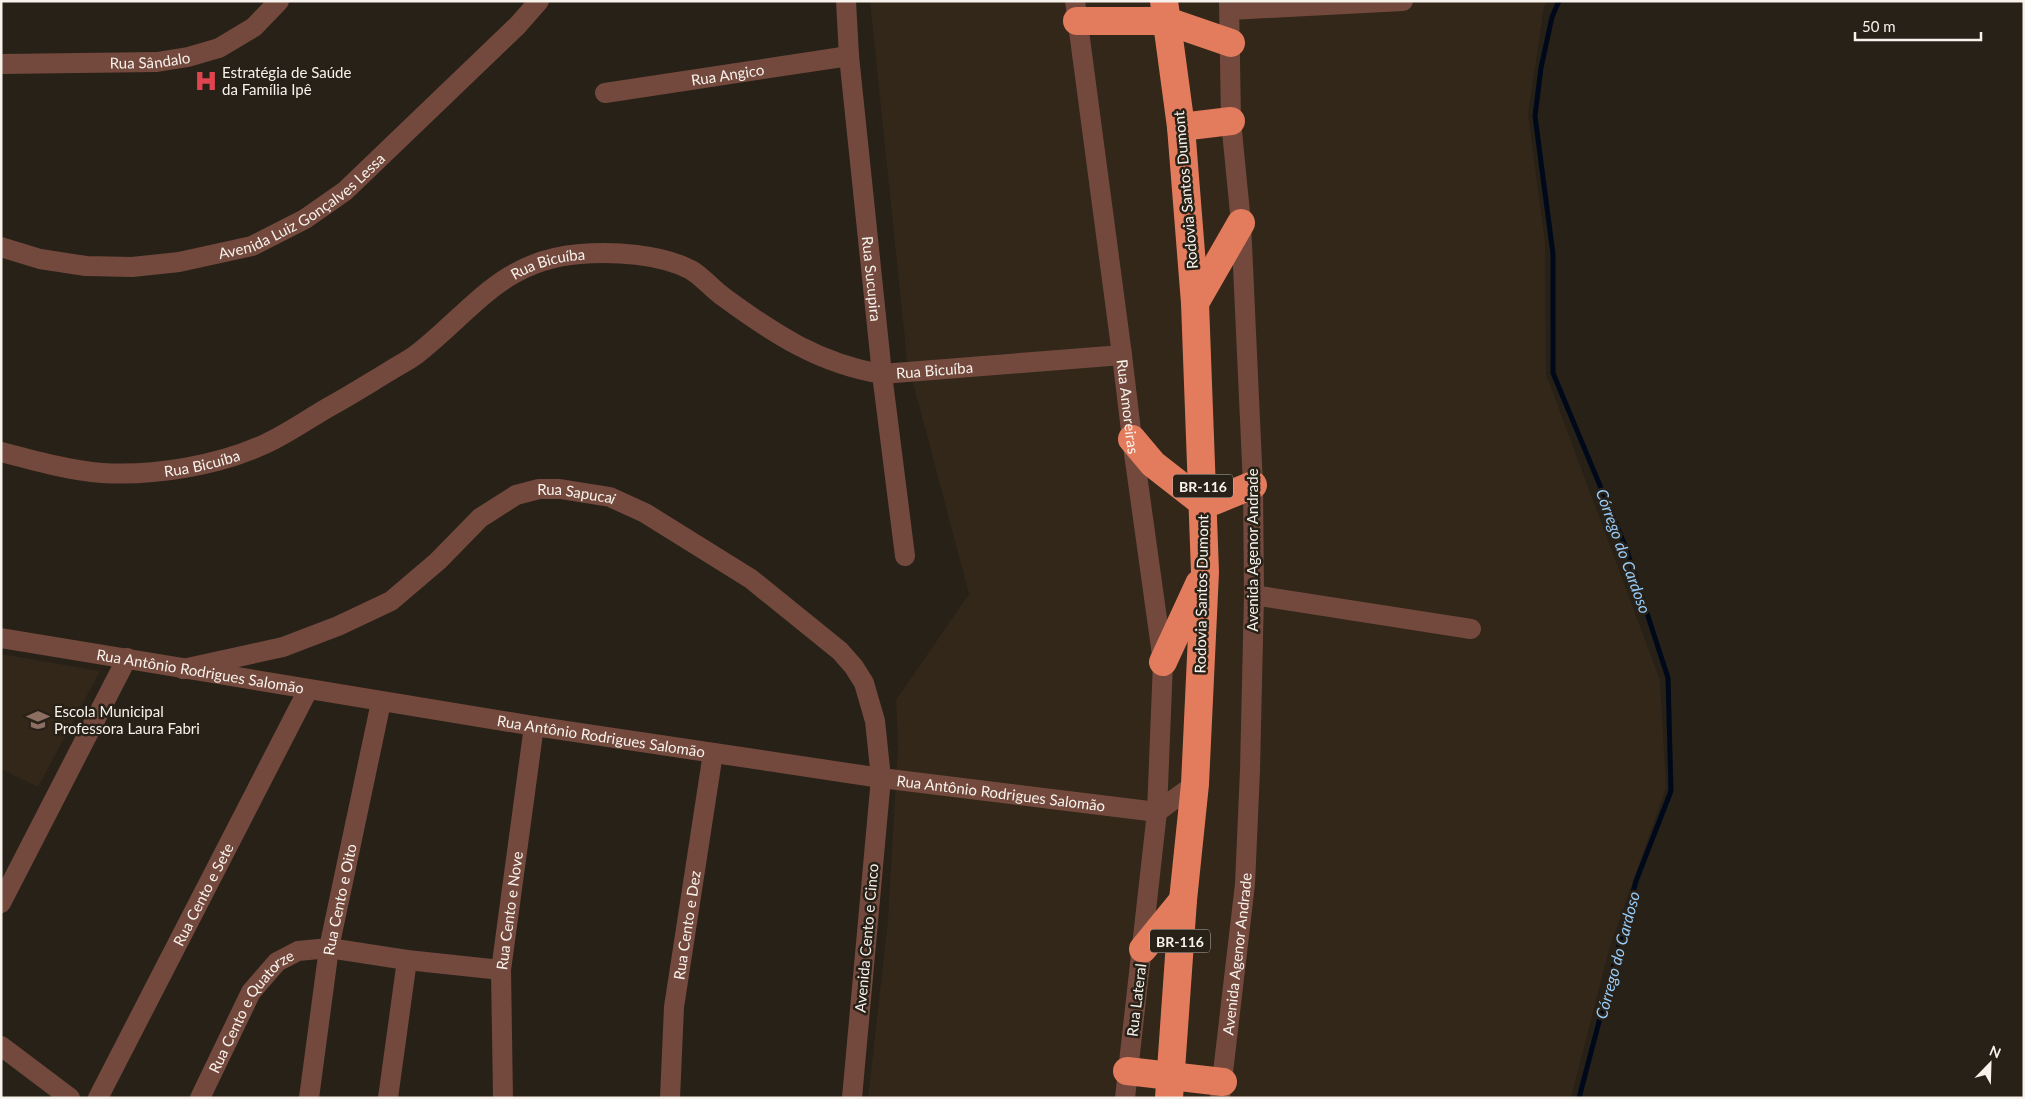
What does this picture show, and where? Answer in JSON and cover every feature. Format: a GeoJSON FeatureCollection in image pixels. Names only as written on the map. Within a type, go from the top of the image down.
{"type":"FeatureCollection","features":[{"type":"Feature","properties":{"kind":"highway"},"geometry":{"type":"LineString","coordinates":[[1076,11],[1166,11],[1231,43]]}},
{"type":"Feature","properties":{"kind":"highway","name":"Rodovia Santos Dumont"},"geometry":{"type":"LineString","coordinates":[[1166,11],[1181,127],[1196,303],[1204,503],[1204,572],[1195,784],[1183,900],[1170,1086]]}},
{"type":"Feature","properties":{"kind":"highway"},"geometry":{"type":"LineString","coordinates":[[1181,127],[1231,121]]}},
{"type":"Feature","properties":{"kind":"highway"},"geometry":{"type":"LineString","coordinates":[[1196,303],[1241,223]]}},
{"type":"Feature","properties":{"kind":"highway"},"geometry":{"type":"LineString","coordinates":[[1132,439],[1153,464],[1204,503],[1253,486]]}},
{"type":"Feature","properties":{"kind":"highway"},"geometry":{"type":"LineString","coordinates":[[1163,662],[1204,572]]}},
{"type":"Feature","properties":{"kind":"highway"},"geometry":{"type":"LineString","coordinates":[[1143,949],[1183,900]]}},
{"type":"Feature","properties":{"kind":"highway"},"geometry":{"type":"LineString","coordinates":[[1127,1071],[1170,1086],[1222,1090]]}},
{"type":"Feature","properties":{"kind":"street","name":"Rua Sândalo"},"geometry":{"type":"LineString","coordinates":[[1,64],[157,62],[188,57],[219,48],[254,27],[278,1]]}},
{"type":"Feature","properties":{"kind":"street","name":"Avenida Luiz Gonçalves Lessa"},"geometry":{"type":"LineString","coordinates":[[1,247],[40,258],[86,266],[132,267],[179,262],[252,246],[305,219],[346,191],[518,25],[539,1]]}},
{"type":"Feature","properties":{"kind":"street","name":"Rua Sucupira"},"geometry":{"type":"LineString","coordinates":[[846,1],[849,56],[882,374],[905,556]]}},
{"type":"Feature","properties":{"kind":"street"},"geometry":{"type":"LineString","coordinates":[[1229,6],[1403,1]]}},
{"type":"Feature","properties":{"kind":"street","name":"Avenida Agenor Andrade"},"geometry":{"type":"LineString","coordinates":[[1222,1090],[1245,884],[1254,595],[1253,486],[1241,223],[1231,121],[1229,6]]}},
{"type":"Feature","properties":{"kind":"street","name":"Rua Amoreiras"},"geometry":{"type":"LineString","coordinates":[[1076,11],[1163,662],[1157,812]]}},
{"type":"Feature","properties":{"kind":"street","name":"Rua Angico"},"geometry":{"type":"LineString","coordinates":[[605,92],[849,56]]}},
{"type":"Feature","properties":{"kind":"street","name":"Rua Bicuíba"},"geometry":{"type":"LineString","coordinates":[[1,452],[100,473],[159,472],[220,459],[265,444],[416,355],[502,279],[548,259],[577,254],[602,252],[627,254],[670,262],[692,271],[765,328],[792,343],[843,366],[882,374],[1122,355]]}},
{"type":"Feature","properties":{"kind":"street","name":"Rua Sapucai"},"geometry":{"type":"LineString","coordinates":[[183,669],[283,647],[338,626],[390,601],[438,561],[480,518],[516,495],[539,489],[560,488],[610,497],[645,513],[751,579],[840,651],[854,667],[864,683],[875,721],[881,778]]}},
{"type":"Feature","properties":{"kind":"street"},"geometry":{"type":"LineString","coordinates":[[1254,595],[1471,629]]}},
{"type":"Feature","properties":{"kind":"street","name":"Rua Antônio Rodrigues Salomão"},"geometry":{"type":"LineString","coordinates":[[1,638],[382,702],[713,753],[881,778],[1157,812]]}},
{"type":"Feature","properties":{"kind":"street"},"geometry":{"type":"LineString","coordinates":[[1,903],[127,658]]}},
{"type":"Feature","properties":{"kind":"street","name":"Rua Cento e Sete"},"geometry":{"type":"LineString","coordinates":[[98,1098],[308,690]]}},
{"type":"Feature","properties":{"kind":"street","name":"Rua Cento e Oito"},"geometry":{"type":"LineString","coordinates":[[309,1098],[329,948],[382,702]]}},
{"type":"Feature","properties":{"kind":"street","name":"Rua Cento e Nove"},"geometry":{"type":"LineString","coordinates":[[503,1098],[501,970],[534,726]]}},
{"type":"Feature","properties":{"kind":"street","name":"Rua Cento e Dez"},"geometry":{"type":"LineString","coordinates":[[670,1098],[674,1007],[713,753]]}},
{"type":"Feature","properties":{"kind":"street","name":"Avenida Cento e Cinco"},"geometry":{"type":"LineString","coordinates":[[852,1098],[881,778]]}},
{"type":"Feature","properties":{"kind":"street"},"geometry":{"type":"LineString","coordinates":[[1157,812],[1195,784]]}},
{"type":"Feature","properties":{"kind":"street","name":"Rua Lateral"},"geometry":{"type":"LineString","coordinates":[[1125,1098],[1157,812]]}},
{"type":"Feature","properties":{"kind":"street","name":"Rua Cento e Quatorze"},"geometry":{"type":"LineString","coordinates":[[200,1098],[251,992],[277,962],[298,951],[329,948],[407,960],[501,970]]}},
{"type":"Feature","properties":{"kind":"street"},"geometry":{"type":"LineString","coordinates":[[388,1098],[407,960]]}},
{"type":"Feature","properties":{"kind":"street"},"geometry":{"type":"LineString","coordinates":[[1,1046],[70,1098]]}},
{"type":"Feature","properties":{"kind":"shaded area"},"geometry":{"type":"Polygon","coordinates":[[[870,1],[1547,1],[1544,7],[1528,114],[1545,242],[1546,374],[1660,680],[1666,788],[1610,946],[1571,1098],[868,1098],[888,920],[898,746],[896,700],[969,594],[907,360],[870,1]]]}},
{"type":"Feature","properties":{"kind":"shaded area","name":"Escola Municipal Professora Laura Fabri"},"geometry":{"type":"Polygon","coordinates":[[[1,654],[100,671],[38,787],[1,769],[1,654]]]}},
{"type":"Feature","properties":{"kind":"waterway","name":"Córrego do Cardoso"},"geometry":{"type":"LineString","coordinates":[[1559,1],[1552,17],[1541,68],[1535,116],[1553,254],[1553,373],[1626,548],[1668,678],[1671,791],[1636,881],[1579,1098]]}},
{"type":"Feature","properties":{"kind":"place","name":"Estratégia de Saúde da Família Ipê"},"geometry":{"type":"Point","coordinates":[206,81]}},
{"type":"Feature","properties":{"kind":"place","name":"Escola Municipal Professora Laura Fabri"},"geometry":{"type":"Point","coordinates":[38,720]}}]}
